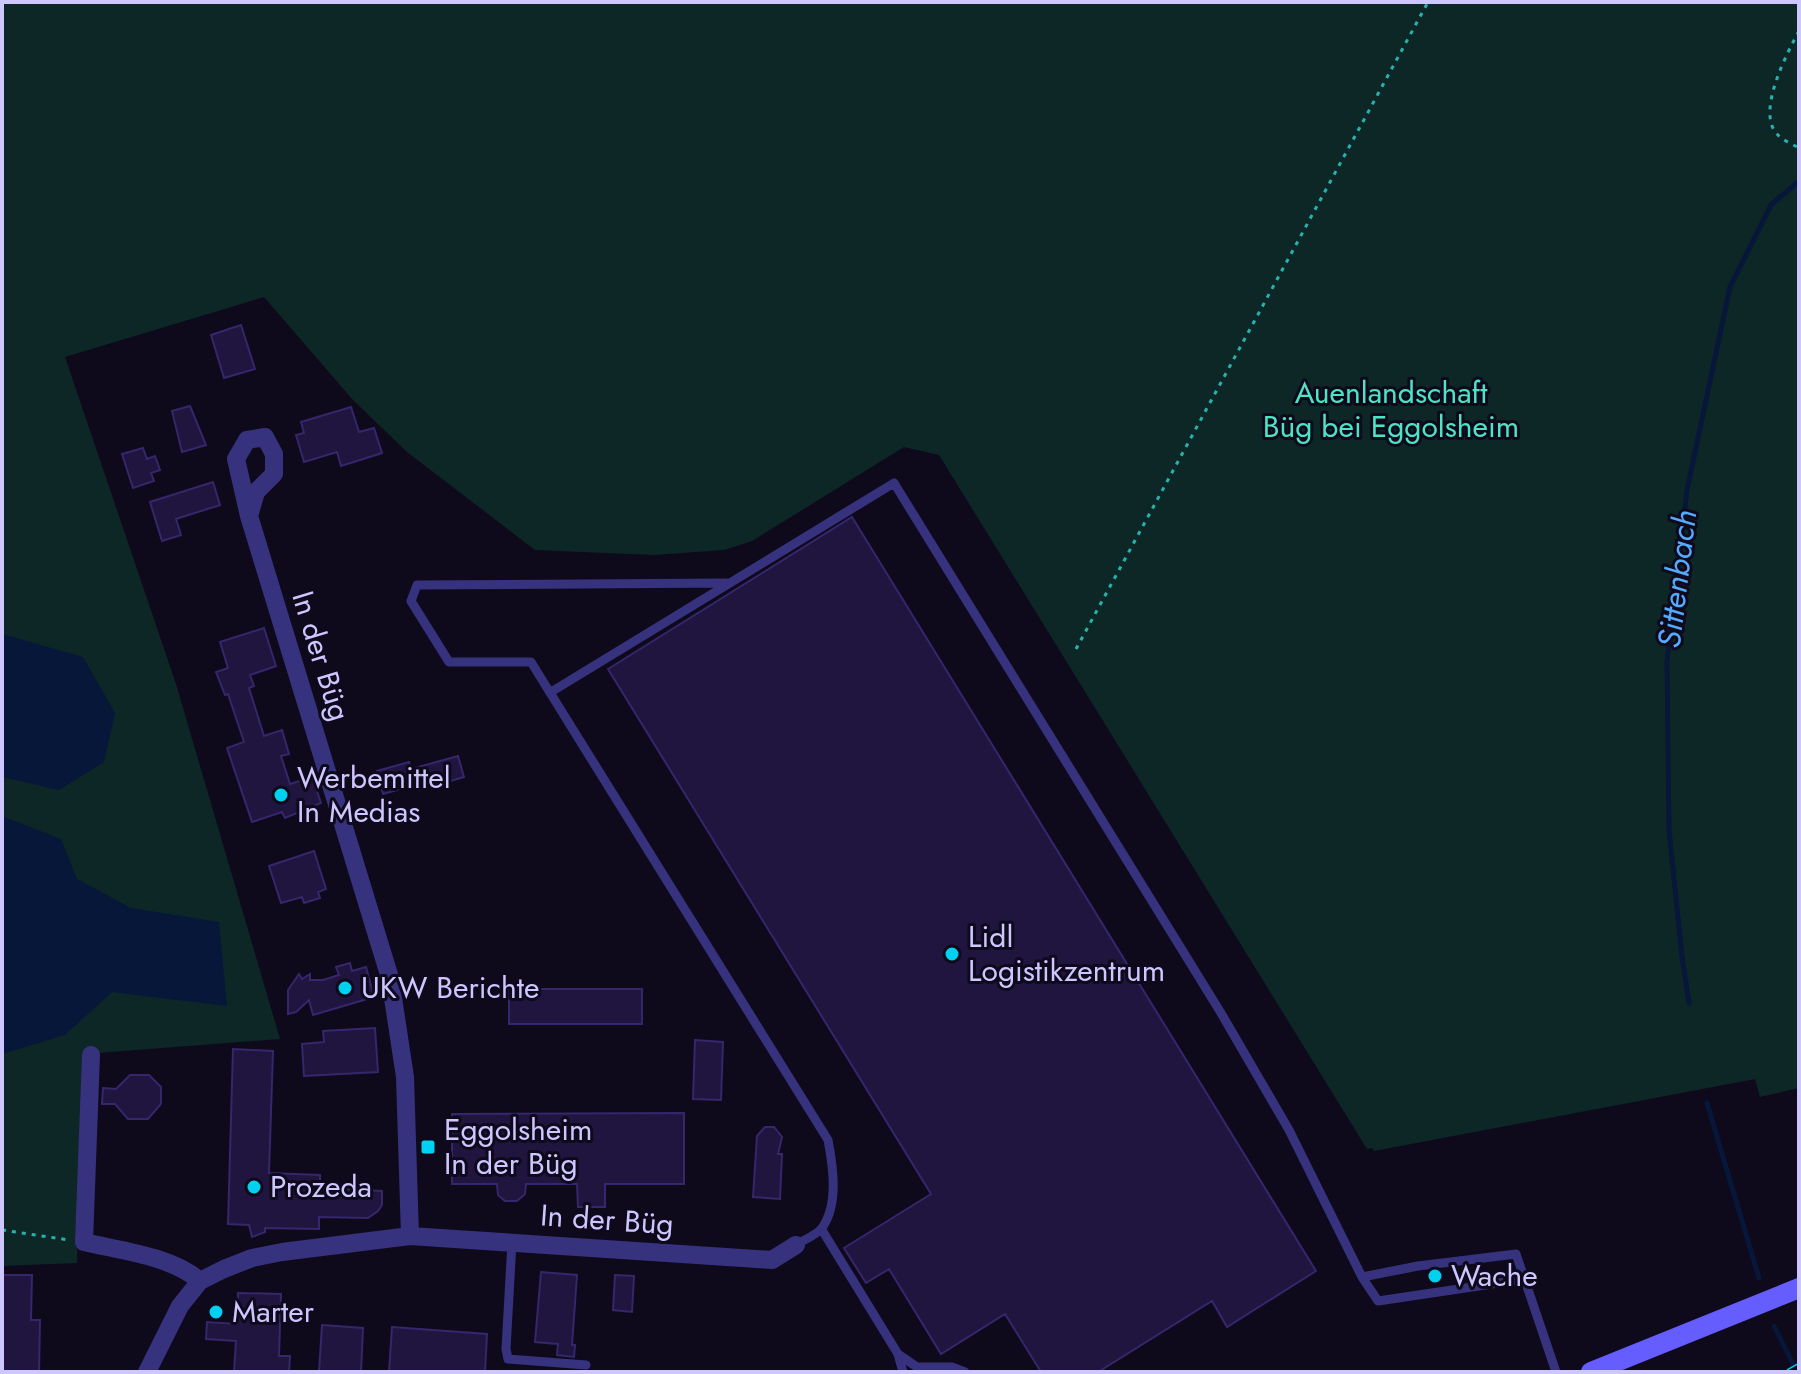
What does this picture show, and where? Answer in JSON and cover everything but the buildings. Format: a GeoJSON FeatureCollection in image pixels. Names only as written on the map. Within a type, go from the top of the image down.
{"type":"FeatureCollection","features":[{"type":"Feature","properties":{"kind":"main road"},"geometry":{"type":"LineString","coordinates":[[1591,1372],[1799,1288]]}},
{"type":"Feature","properties":{"kind":"street","name":"In der Büg"},"geometry":{"type":"LineString","coordinates":[[249,516],[390,978],[405,1077],[410,1236]]}},
{"type":"Feature","properties":{"kind":"street"},"geometry":{"type":"LineString","coordinates":[[91,1055],[84,1242],[162,1262],[189,1272],[200,1281]]}},
{"type":"Feature","properties":{"kind":"street","name":"In der Büg"},"geometry":{"type":"LineString","coordinates":[[147,1372],[180,1306],[200,1281],[252,1258],[410,1236],[772,1260],[796,1245]]}},
{"type":"Feature","properties":{"kind":"lane"},"geometry":{"type":"LineString","coordinates":[[551,692],[894,483],[1228,1026],[1289,1130],[1362,1277],[1378,1301],[1526,1279]]}},
{"type":"Feature","properties":{"kind":"lane"},"geometry":{"type":"LineString","coordinates":[[729,583],[417,585],[411,601],[449,662],[531,662],[828,1140],[833,1183],[830,1207],[822,1230],[796,1245]]}},
{"type":"Feature","properties":{"kind":"lane"},"geometry":{"type":"LineString","coordinates":[[822,1230],[898,1354],[903,1372]]}},
{"type":"Feature","properties":{"kind":"lane"},"geometry":{"type":"LineString","coordinates":[[512,1242],[508,1359],[586,1365]]}},
{"type":"Feature","properties":{"kind":"lane"},"geometry":{"type":"LineString","coordinates":[[1362,1277],[1418,1266],[1516,1254],[1556,1372]]}},
{"type":"Feature","properties":{"kind":"lane"},"geometry":{"type":"LineString","coordinates":[[898,1354],[917,1367],[952,1367],[965,1372]]}},
{"type":"Feature","properties":{"kind":"path"},"geometry":{"type":"LineString","coordinates":[[1076,649],[1428,2]]}},
{"type":"Feature","properties":{"kind":"path"},"geometry":{"type":"LineString","coordinates":[[1799,31],[1780,65],[1769,115],[1776,134],[1799,148]]}},
{"type":"Feature","properties":{"kind":"path"},"geometry":{"type":"LineString","coordinates":[[2,1230],[84,1242]]}},
{"type":"Feature","properties":{"kind":"green space","name":"Auenlandschaft Büg bei Eggolsheim"},"geometry":{"type":"Polygon","coordinates":[[[2,2],[1799,2],[1799,1088],[1760,1097],[1755,1079],[1374,1151],[1367,1149],[939,455],[904,447],[752,541],[724,550],[654,555],[535,550],[407,452],[353,400],[264,297],[65,357],[176,684],[280,1039],[84,1054],[77,1263],[2,1266],[2,2]]]}},
{"type":"Feature","properties":{"kind":"water"},"geometry":{"type":"Polygon","coordinates":[[[2,634],[83,657],[115,713],[104,762],[59,790],[2,777],[2,634]]]}},
{"type":"Feature","properties":{"kind":"water"},"geometry":{"type":"Polygon","coordinates":[[[2,816],[61,839],[77,879],[131,908],[219,922],[227,1006],[112,992],[65,1035],[2,1054],[2,816]]]}},
{"type":"Feature","properties":{"kind":"waterway","name":"Sittenbach"},"geometry":{"type":"LineString","coordinates":[[1689,1003],[1669,830],[1667,662],[1687,490],[1730,287],[1771,205],[1799,181]]}},
{"type":"Feature","properties":{"kind":"waterway","name":"Sittenbach"},"geometry":{"type":"LineString","coordinates":[[1707,1103],[1759,1278]]}},
{"type":"Feature","properties":{"kind":"waterway","name":"Sittenbach"},"geometry":{"type":"LineString","coordinates":[[1774,1326],[1797,1372]]}},
{"type":"Feature","properties":{"kind":"railway"},"geometry":{"type":"LineString","coordinates":[[1790,1372],[1799,1367]]}},
{"type":"Feature","properties":{"kind":"place","name":"Werbemittel In Medias"},"geometry":{"type":"Point","coordinates":[281,795]}},
{"type":"Feature","properties":{"kind":"place","name":"Lidl Logistikzentrum"},"geometry":{"type":"Point","coordinates":[952,954]}},
{"type":"Feature","properties":{"kind":"place","name":"UKW Berichte"},"geometry":{"type":"Point","coordinates":[345,988]}},
{"type":"Feature","properties":{"kind":"place","name":"Eggolsheim In der Büg"},"geometry":{"type":"Point","coordinates":[428,1147]}},
{"type":"Feature","properties":{"kind":"place","name":"Prozeda"},"geometry":{"type":"Point","coordinates":[254,1187]}},
{"type":"Feature","properties":{"kind":"place","name":"Wache"},"geometry":{"type":"Point","coordinates":[1435,1276]}},
{"type":"Feature","properties":{"kind":"place","name":"Marter"},"geometry":{"type":"Point","coordinates":[216,1312]}}]}
